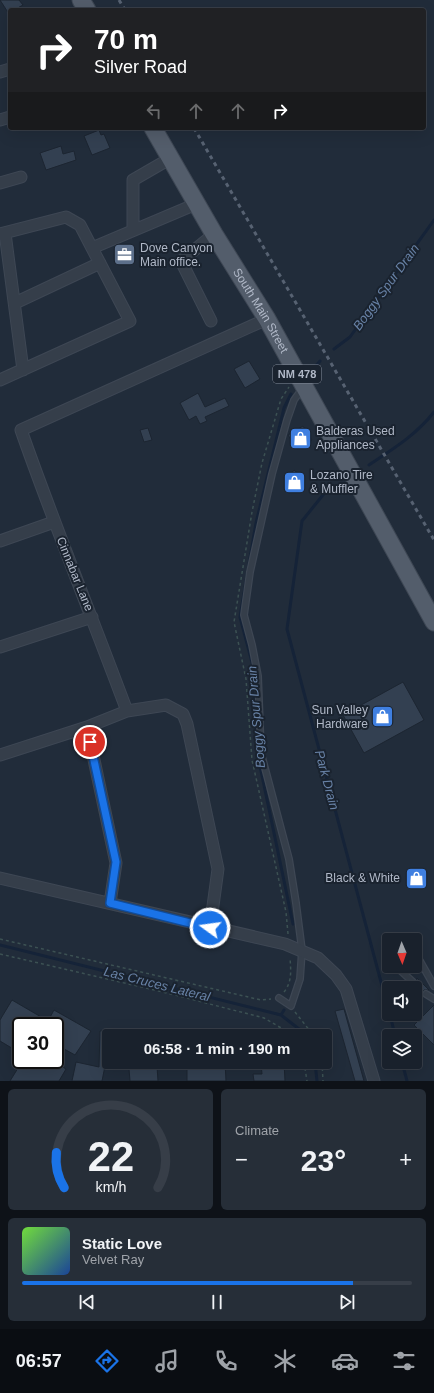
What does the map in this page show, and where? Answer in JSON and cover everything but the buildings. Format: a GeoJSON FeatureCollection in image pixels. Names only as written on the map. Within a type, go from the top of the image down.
{"type":"FeatureCollection","features":[{"type":"Feature","properties":{"kind":"main road","name":"South Main Street"},"geometry":{"type":"LineString","coordinates":[[154,130],[196,204],[267,319],[434,622]]}},
{"type":"Feature","properties":{"kind":"street"},"geometry":{"type":"LineString","coordinates":[[134,230],[133,180],[171,158]]}},
{"type":"Feature","properties":{"kind":"street"},"geometry":{"type":"LineString","coordinates":[[0,183],[21,177]]}},
{"type":"Feature","properties":{"kind":"street"},"geometry":{"type":"LineString","coordinates":[[92,248],[196,204]]}},
{"type":"Feature","properties":{"kind":"street"},"geometry":{"type":"LineString","coordinates":[[0,380],[23,370],[130,321],[80,225],[66,216],[3,234],[15,303],[23,370]]}},
{"type":"Feature","properties":{"kind":"street"},"geometry":{"type":"LineString","coordinates":[[211,321],[181,261],[214,234]]}},
{"type":"Feature","properties":{"kind":"street"},"geometry":{"type":"LineString","coordinates":[[15,303],[100,263]]}},
{"type":"Feature","properties":{"kind":"street","name":"Cinnabar Lane"},"geometry":{"type":"LineString","coordinates":[[127,711],[92,617],[54,522],[21,430],[267,319]]}},
{"type":"Feature","properties":{"kind":"street"},"geometry":{"type":"LineString","coordinates":[[0,541],[54,522]]}},
{"type":"Feature","properties":{"kind":"street"},"geometry":{"type":"LineString","coordinates":[[0,647],[92,617]]}},
{"type":"Feature","properties":{"kind":"street"},"geometry":{"type":"LineString","coordinates":[[0,755],[87,727],[127,711],[166,705],[182,714],[187,724],[218,869],[210,928]]}},
{"type":"Feature","properties":{"kind":"street"},"geometry":{"type":"LineString","coordinates":[[87,727],[116,862],[110,903]]}},
{"type":"Feature","properties":{"kind":"street"},"geometry":{"type":"LineString","coordinates":[[0,878],[289,946],[302,950],[318,958],[336,975],[346,989],[374,1081]]}},
{"type":"Feature","properties":{"kind":"lane"},"geometry":{"type":"LineString","coordinates":[[279,998],[291,1006],[300,979],[302,950],[289,859],[261,752],[258,676],[244,615],[250,572],[272,474],[300,380]]}},
{"type":"Feature","properties":{"kind":"lane"},"geometry":{"type":"LineString","coordinates":[[422,965],[434,986]]}},
{"type":"Feature","properties":{"kind":"lane"},"geometry":{"type":"LineString","coordinates":[[403,973],[412,981]]}},
{"type":"Feature","properties":{"kind":"lane"},"geometry":{"type":"LineString","coordinates":[[426,994],[434,999]]}},
{"type":"Feature","properties":{"kind":"path"},"geometry":{"type":"LineString","coordinates":[[0,939],[261,1000],[279,998],[288,986],[291,975],[286,912],[252,760],[246,679],[234,622],[252,512],[262,463],[281,400],[300,380]]}},
{"type":"Feature","properties":{"kind":"path"},"geometry":{"type":"LineString","coordinates":[[0,954],[163,992],[264,1018],[283,1029]]}},
{"type":"Feature","properties":{"kind":"path"},"geometry":{"type":"LineString","coordinates":[[291,1006],[309,1029]]}},
{"type":"Feature","properties":{"kind":"path"},"geometry":{"type":"LineString","coordinates":[[305,1069],[307,1081]]}},
{"type":"Feature","properties":{"kind":"path"},"geometry":{"type":"LineString","coordinates":[[323,1069],[324,1081]]}},
{"type":"Feature","properties":{"kind":"waterway","name":"Boggy Spur Drain"},"geometry":{"type":"LineString","coordinates":[[334,349],[350,337],[434,220]]}},
{"type":"Feature","properties":{"kind":"waterway","name":"Boggy Spur Drain"},"geometry":{"type":"LineString","coordinates":[[308,375],[320,361]]}},
{"type":"Feature","properties":{"kind":"waterway","name":"Boggy Spur Drain"},"geometry":{"type":"LineString","coordinates":[[291,394],[284,408],[256,523],[240,617],[253,666],[255,717],[260,766],[293,924]]}},
{"type":"Feature","properties":{"kind":"waterway","name":"Park Drain"},"geometry":{"type":"LineString","coordinates":[[369,465],[412,435],[434,412]]}},
{"type":"Feature","properties":{"kind":"waterway","name":"Park Drain"},"geometry":{"type":"LineString","coordinates":[[331,485],[302,521],[287,629],[382,986]]}},
{"type":"Feature","properties":{"kind":"waterway","name":"Las Cruces Lateral"},"geometry":{"type":"LineString","coordinates":[[0,945],[281,1015],[299,1029]]}},
{"type":"Feature","properties":{"kind":"waterway","name":"Boggy Spur Drain"},"geometry":{"type":"LineString","coordinates":[[281,1015],[284,1010]]}},
{"type":"Feature","properties":{"kind":"waterway","name":"Park Drain"},"geometry":{"type":"LineString","coordinates":[[392,1021],[393,1029]]}},
{"type":"Feature","properties":{"kind":"waterway","name":"Las Cruces Lateral"},"geometry":{"type":"LineString","coordinates":[[316,1069],[317,1081]]}},
{"type":"Feature","properties":{"kind":"waterway","name":"Park Drain"},"geometry":{"type":"LineString","coordinates":[[404,1069],[407,1081]]}},
{"type":"Feature","properties":{"kind":"railway"},"geometry":{"type":"LineString","coordinates":[[119,0],[124,8]]}},
{"type":"Feature","properties":{"kind":"railway"},"geometry":{"type":"LineString","coordinates":[[195,130],[434,540]]}},
{"type":"Feature","properties":{"kind":"place","name":"Dove Canyon Main office."},"geometry":{"type":"Point","coordinates":[124,255]}},
{"type":"Feature","properties":{"kind":"place","name":"Balderas Used Appliances"},"geometry":{"type":"Point","coordinates":[300,438]}},
{"type":"Feature","properties":{"kind":"place","name":"Lozano Tire & Muffler"},"geometry":{"type":"Point","coordinates":[294,482]}},
{"type":"Feature","properties":{"kind":"place","name":"Sun Valley Hardware"},"geometry":{"type":"Point","coordinates":[383,717]}},
{"type":"Feature","properties":{"kind":"place","name":"Black & White"},"geometry":{"type":"Point","coordinates":[416,878]}},
{"type":"Feature","properties":{"kind":"route"},"geometry":{"type":"LineString","coordinates":[[90,742],[116,862],[110,903],[210,928]]}}]}
